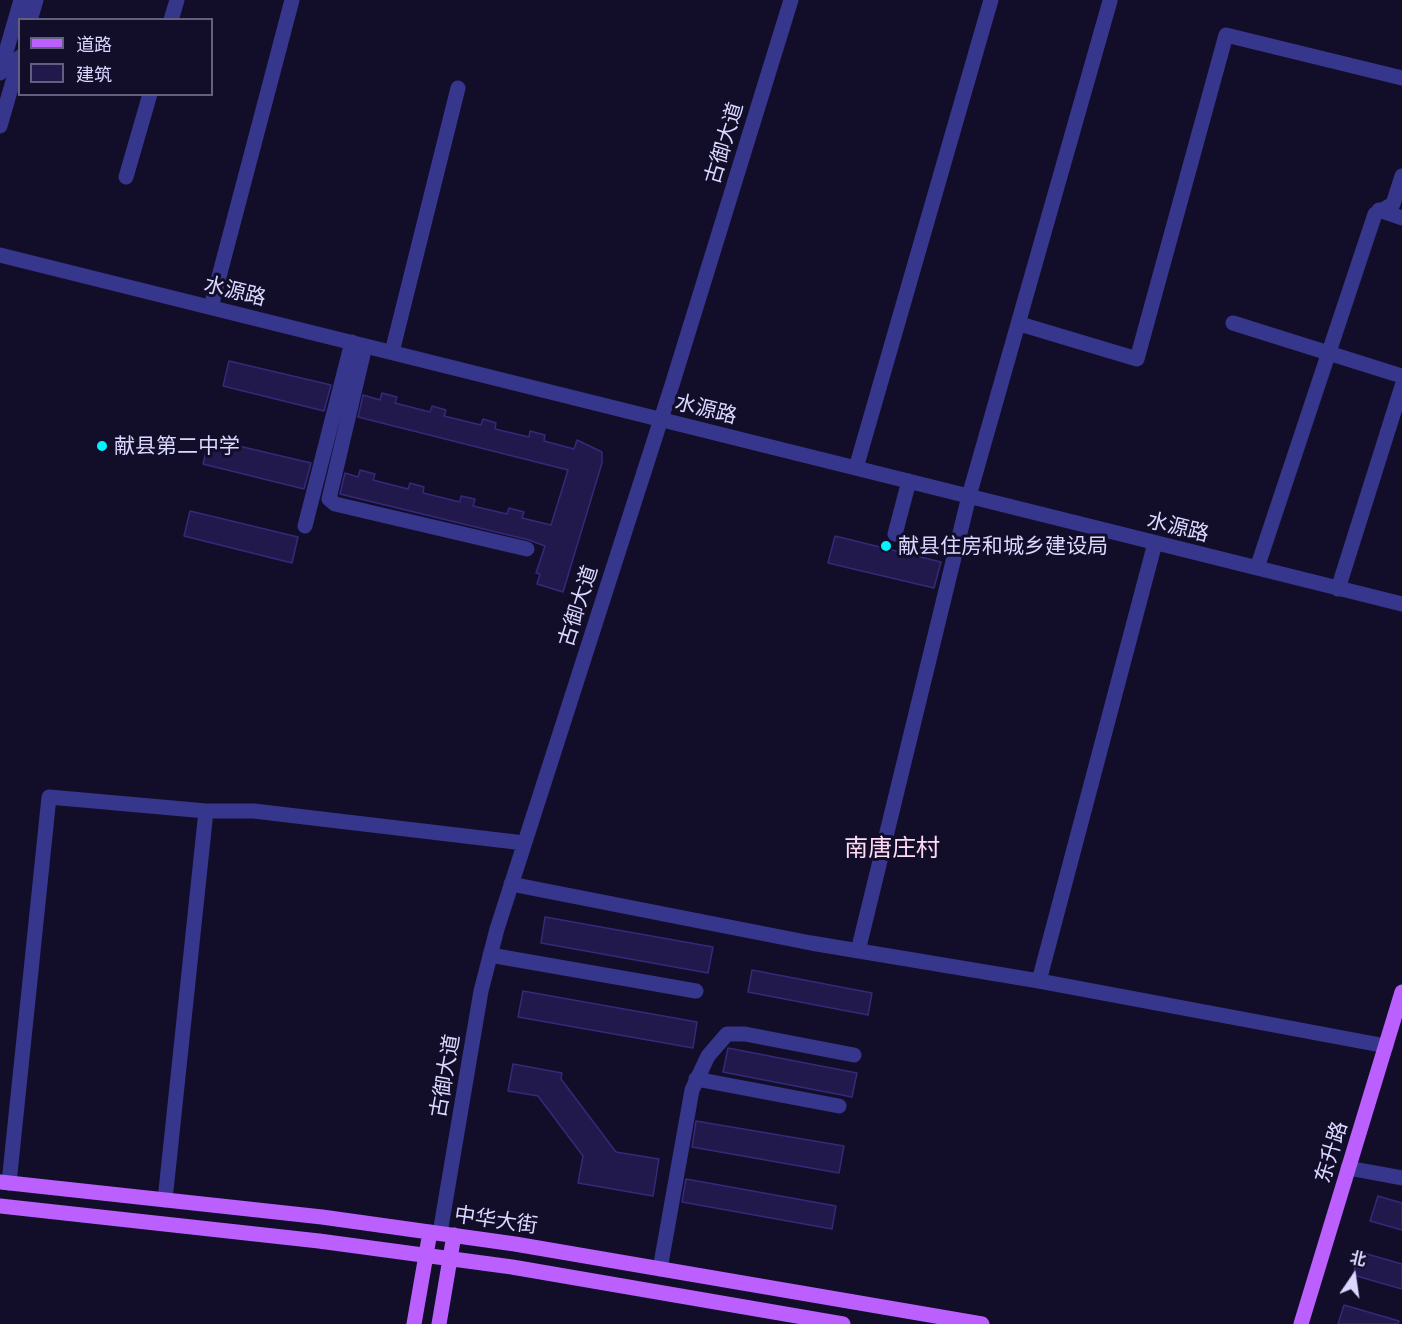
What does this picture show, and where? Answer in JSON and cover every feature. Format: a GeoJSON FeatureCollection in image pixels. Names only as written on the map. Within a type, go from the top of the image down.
{"type":"FeatureCollection","features":[{"type":"Feature","properties":{"kind":"main road","name":"东升路"},"geometry":{"type":"LineString","coordinates":[[1301,1324],[1402,992]]}},
{"type":"Feature","properties":{"kind":"main road","name":"中华大街"},"geometry":{"type":"LineString","coordinates":[[4,1183],[441,1234],[982,1324]]}},
{"type":"Feature","properties":{"kind":"main road"},"geometry":{"type":"LineString","coordinates":[[0,1206],[319,1240],[426,1255],[843,1324]]}},
{"type":"Feature","properties":{"kind":"main road","name":"古御大道"},"geometry":{"type":"LineString","coordinates":[[414,1324],[426,1255],[441,1234]]}},
{"type":"Feature","properties":{"kind":"main road","name":"古御大道"},"geometry":{"type":"LineString","coordinates":[[439,1324],[450,1259],[441,1234]]}},
{"type":"Feature","properties":{"kind":"street"},"geometry":{"type":"LineString","coordinates":[[0,73],[21,0]]}},
{"type":"Feature","properties":{"kind":"street"},"geometry":{"type":"LineString","coordinates":[[31,18],[36,0]]}},
{"type":"Feature","properties":{"kind":"street"},"geometry":{"type":"LineString","coordinates":[[172,18],[177,0]]}},
{"type":"Feature","properties":{"kind":"street"},"geometry":{"type":"LineString","coordinates":[[211,307],[292,0]]}},
{"type":"Feature","properties":{"kind":"street","name":"古御大道"},"geometry":{"type":"LineString","coordinates":[[441,1234],[475,1022],[490,955],[661,419],[791,0]]}},
{"type":"Feature","properties":{"kind":"street"},"geometry":{"type":"LineString","coordinates":[[856,468],[991,0]]}},
{"type":"Feature","properties":{"kind":"street"},"geometry":{"type":"LineString","coordinates":[[858,951],[969,496],[1020,324],[1110,1]]}},
{"type":"Feature","properties":{"kind":"street"},"geometry":{"type":"LineString","coordinates":[[1020,324],[1137,359],[1226,35],[1402,78]]}},
{"type":"Feature","properties":{"kind":"street"},"geometry":{"type":"LineString","coordinates":[[0,126],[18,64]]}},
{"type":"Feature","properties":{"kind":"street"},"geometry":{"type":"LineString","coordinates":[[392,352],[458,88]]}},
{"type":"Feature","properties":{"kind":"street"},"geometry":{"type":"LineString","coordinates":[[126,177],[149,96]]}},
{"type":"Feature","properties":{"kind":"street"},"geometry":{"type":"LineString","coordinates":[[1257,568],[1375,214],[1393,204],[1402,177]]}},
{"type":"Feature","properties":{"kind":"street"},"geometry":{"type":"LineString","coordinates":[[1379,210],[1402,219]]}},
{"type":"Feature","properties":{"kind":"street","name":"水源路"},"geometry":{"type":"LineString","coordinates":[[0,255],[1402,604]]}},
{"type":"Feature","properties":{"kind":"street"},"geometry":{"type":"LineString","coordinates":[[1233,323],[1402,376]]}},
{"type":"Feature","properties":{"kind":"street"},"geometry":{"type":"LineString","coordinates":[[306,526],[358,344]]}},
{"type":"Feature","properties":{"kind":"street"},"geometry":{"type":"LineString","coordinates":[[358,344],[329,499],[335,504],[527,549]]}},
{"type":"Feature","properties":{"kind":"street"},"geometry":{"type":"LineString","coordinates":[[1338,589],[1402,386]]}},
{"type":"Feature","properties":{"kind":"street"},"geometry":{"type":"LineString","coordinates":[[895,534],[909,481]]}},
{"type":"Feature","properties":{"kind":"street"},"geometry":{"type":"LineString","coordinates":[[1039,981],[1155,543]]}},
{"type":"Feature","properties":{"kind":"street"},"geometry":{"type":"LineString","coordinates":[[4,1183],[49,796],[206,812],[254,811],[524,843]]}},
{"type":"Feature","properties":{"kind":"street"},"geometry":{"type":"LineString","coordinates":[[165,1200],[206,812]]}},
{"type":"Feature","properties":{"kind":"street"},"geometry":{"type":"LineString","coordinates":[[511,884],[858,951],[1039,981],[1386,1046]]}},
{"type":"Feature","properties":{"kind":"street"},"geometry":{"type":"LineString","coordinates":[[490,955],[696,991]]}},
{"type":"Feature","properties":{"kind":"street"},"geometry":{"type":"LineString","coordinates":[[660,1269],[696,1079],[708,1056],[727,1034],[745,1034],[854,1054]]}},
{"type":"Feature","properties":{"kind":"street"},"geometry":{"type":"LineString","coordinates":[[696,1079],[839,1106]]}},
{"type":"Feature","properties":{"kind":"street"},"geometry":{"type":"LineString","coordinates":[[1348,1168],[1402,1178]]}},
{"type":"Feature","properties":{"kind":"building"},"geometry":{"type":"Polygon","coordinates":[[[229,361],[331,385],[324,411],[223,386],[229,361]]]}},
{"type":"Feature","properties":{"kind":"building"},"geometry":{"type":"Polygon","coordinates":[[[382,393],[397,397],[395,403],[430,412],[432,406],[446,410],[444,416],[481,425],[483,419],[496,423],[495,429],[529,437],[530,431],[545,435],[544,441],[574,449],[577,440],[602,452],[602,463],[563,592],[537,584],[540,574],[536,573],[545,546],[529,540],[340,494],[345,473],[358,477],[360,470],[375,474],[373,480],[408,489],[410,483],[424,487],[423,493],[460,502],[461,496],[475,499],[473,506],[507,514],[509,508],[524,512],[522,518],[551,525],[568,470],[358,417],[363,395],[380,400],[382,393]]]}},
{"type":"Feature","properties":{"kind":"building"},"geometry":{"type":"Polygon","coordinates":[[[209,439],[311,463],[304,489],[203,464],[209,439]]]}},
{"type":"Feature","properties":{"kind":"building"},"geometry":{"type":"Polygon","coordinates":[[[190,511],[298,537],[292,563],[184,536],[190,511]]]}},
{"type":"Feature","properties":{"kind":"building"},"geometry":{"type":"Polygon","coordinates":[[[835,536],[941,562],[934,588],[828,563],[835,536]]]}},
{"type":"Feature","properties":{"kind":"building"},"geometry":{"type":"Polygon","coordinates":[[[545,917],[713,947],[708,973],[541,943],[545,917]]]}},
{"type":"Feature","properties":{"kind":"building"},"geometry":{"type":"Polygon","coordinates":[[[752,970],[872,993],[868,1015],[748,992],[752,970]]]}},
{"type":"Feature","properties":{"kind":"building"},"geometry":{"type":"Polygon","coordinates":[[[523,991],[697,1022],[693,1048],[518,1017],[523,991]]]}},
{"type":"Feature","properties":{"kind":"building"},"geometry":{"type":"Polygon","coordinates":[[[728,1048],[857,1073],[852,1097],[723,1072],[728,1048]]]}},
{"type":"Feature","properties":{"kind":"building"},"geometry":{"type":"Polygon","coordinates":[[[513,1064],[562,1073],[561,1079],[616,1152],[659,1159],[653,1196],[578,1183],[583,1156],[538,1096],[508,1091],[513,1064]]]}},
{"type":"Feature","properties":{"kind":"building"},"geometry":{"type":"Polygon","coordinates":[[[696,1121],[844,1146],[839,1173],[692,1147],[696,1121]]]}},
{"type":"Feature","properties":{"kind":"building"},"geometry":{"type":"Polygon","coordinates":[[[686,1179],[836,1206],[832,1229],[682,1202],[686,1179]]]}},
{"type":"Feature","properties":{"kind":"building"},"geometry":{"type":"Polygon","coordinates":[[[1378,1196],[1402,1203],[1402,1230],[1370,1221],[1378,1196]]]}},
{"type":"Feature","properties":{"kind":"building"},"geometry":{"type":"Polygon","coordinates":[[[1360,1252],[1402,1264],[1402,1289],[1353,1275],[1360,1252]]]}},
{"type":"Feature","properties":{"kind":"building"},"geometry":{"type":"Polygon","coordinates":[[[1344,1305],[1399,1321],[1398,1324],[1338,1324],[1344,1305]]]}},
{"type":"Feature","properties":{"kind":"place","name":"献县第二中学"},"geometry":{"type":"Point","coordinates":[102,446]}},
{"type":"Feature","properties":{"kind":"place","name":"献县住房和城乡建设局"},"geometry":{"type":"Point","coordinates":[886,546]}},
{"type":"Feature","properties":{"kind":"district","name":"南唐庄村"},"geometry":{"type":"Point","coordinates":[892,848]}}]}
